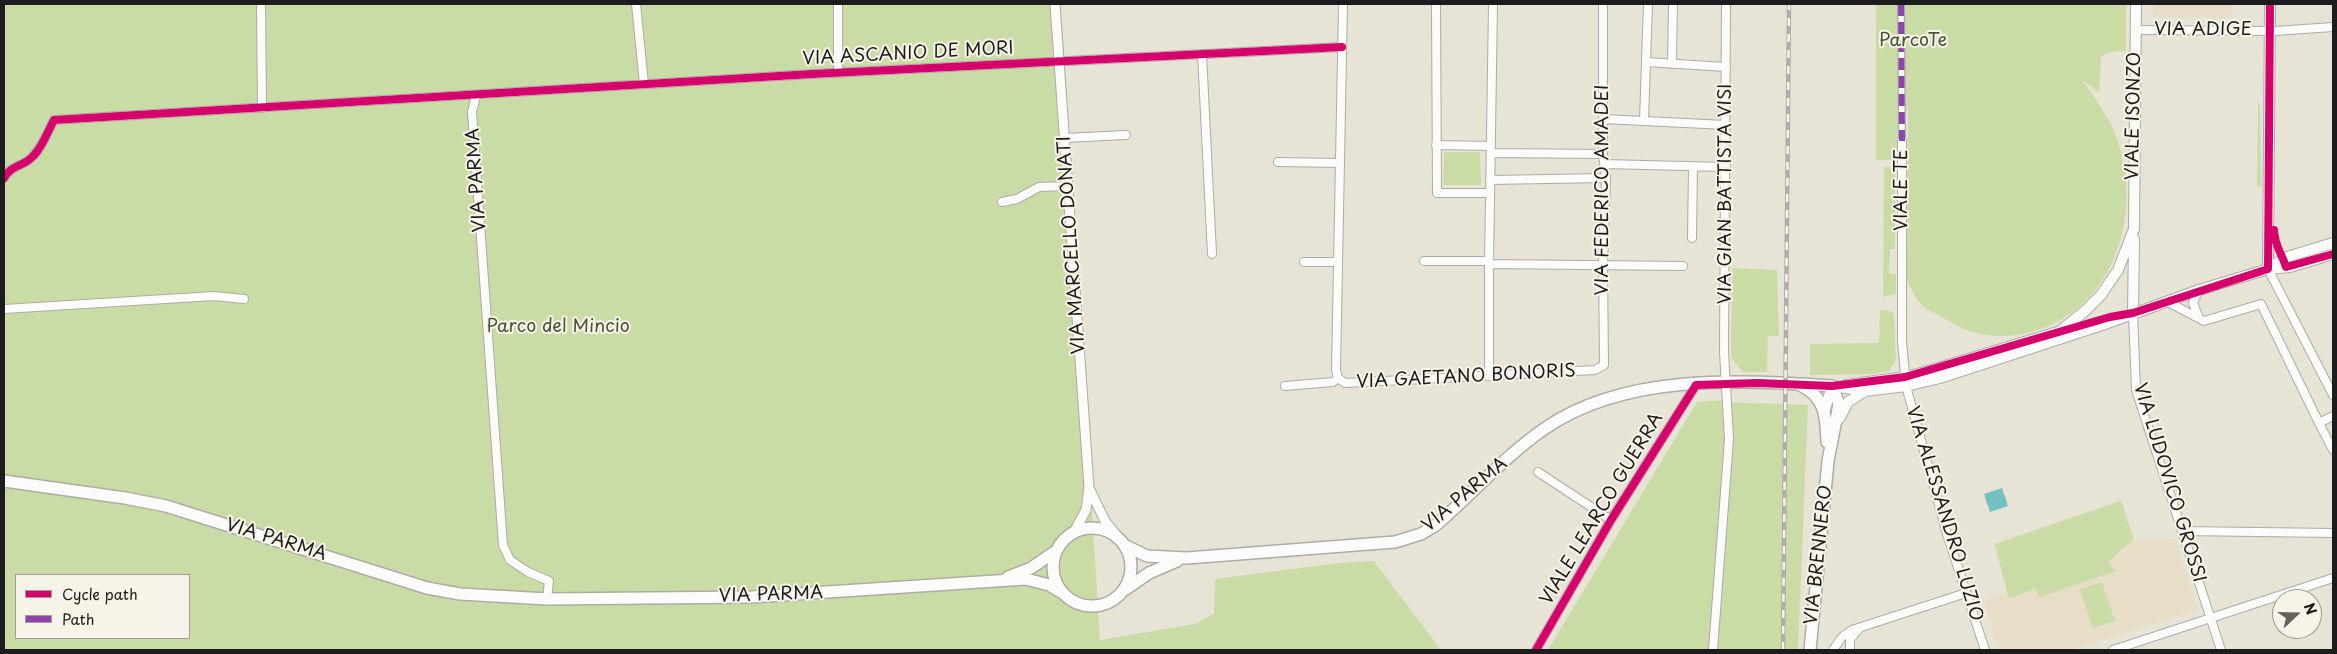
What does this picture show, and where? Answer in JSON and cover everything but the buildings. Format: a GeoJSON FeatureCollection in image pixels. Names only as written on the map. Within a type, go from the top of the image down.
{"type":"FeatureCollection","features":[{"type":"Feature","properties":{"kind":"main road","name":"VIALE ISONZO"},"geometry":{"type":"LineString","coordinates":[[2133,313],[2136,4]]}},
{"type":"Feature","properties":{"kind":"main road"},"geometry":{"type":"LineString","coordinates":[[2268,269],[2270,4]]}},
{"type":"Feature","properties":{"kind":"main road","name":"VIALE ISONZO"},"geometry":{"type":"LineString","coordinates":[[2059,332],[2101,295],[2118,270],[2134,228]]}},
{"type":"Feature","properties":{"kind":"main road"},"geometry":{"type":"LineString","coordinates":[[2268,269],[2287,257],[2333,243]]}},
{"type":"Feature","properties":{"kind":"main road"},"geometry":{"type":"LineString","coordinates":[[1832,386],[1865,391],[1906,381],[1958,372],[2102,325],[2199,290],[2268,269],[2290,267],[2333,254]]}},
{"type":"Feature","properties":{"kind":"main road"},"geometry":{"type":"LineString","coordinates":[[1832,386],[1906,381],[2059,332],[2110,317],[2133,313]]}},
{"type":"Feature","properties":{"kind":"main road","name":"VIA PARMA"},"geometry":{"type":"LineString","coordinates":[[1122,542],[1147,556],[1187,558],[1379,545],[1410,538],[1436,525],[1531,438],[1570,413],[1593,403],[1630,391],[1655,387],[1726,383],[1832,386]]}},
{"type":"Feature","properties":{"kind":"main road"},"geometry":{"type":"LineString","coordinates":[[1799,384],[1811,390],[1824,409]]}},
{"type":"Feature","properties":{"kind":"main road","name":"VIA BRENNERO"},"geometry":{"type":"LineString","coordinates":[[1828,461],[1824,409],[1832,386]]}},
{"type":"Feature","properties":{"kind":"main road","name":"VIA BRENNERO"},"geometry":{"type":"LineString","coordinates":[[1810,650],[1828,461],[1838,404],[1832,386]]}},
{"type":"Feature","properties":{"kind":"main road","name":"VIA BRENNERO"},"geometry":{"type":"LineString","coordinates":[[1828,461],[1844,407],[1853,398],[1865,391]]}},
{"type":"Feature","properties":{"kind":"main road","name":"VIA PARMA"},"geometry":{"type":"LineString","coordinates":[[4,481],[125,498],[166,506],[427,588],[460,594],[548,599],[752,597],[1035,580],[1061,592]]}},
{"type":"Feature","properties":{"kind":"main road"},"geometry":{"type":"LineString","coordinates":[[1085,528],[1098,528],[1122,542],[1132,568],[1130,579],[1124,590],[1109,603],[1092,607],[1078,604],[1061,592],[1054,579],[1052,566],[1056,551],[1063,540],[1074,532],[1085,528]]}},
{"type":"Feature","properties":{"kind":"main road","name":"VIA PARMA"},"geometry":{"type":"LineString","coordinates":[[994,581],[1031,568],[1056,551]]}},
{"type":"Feature","properties":{"kind":"main road","name":"VIA PARMA"},"geometry":{"type":"LineString","coordinates":[[1124,590],[1149,573],[1187,558]]}},
{"type":"Feature","properties":{"kind":"street"},"geometry":{"type":"LineString","coordinates":[[261,4],[262,108]]}},
{"type":"Feature","properties":{"kind":"street"},"geometry":{"type":"LineString","coordinates":[[636,4],[644,84]]}},
{"type":"Feature","properties":{"kind":"street"},"geometry":{"type":"LineString","coordinates":[[838,4],[838,72]]}},
{"type":"Feature","properties":{"kind":"street","name":"VIA MARCELLO DONATI"},"geometry":{"type":"LineString","coordinates":[[1055,4],[1089,487],[1086,510],[1074,532]]}},
{"type":"Feature","properties":{"kind":"street"},"geometry":{"type":"LineString","coordinates":[[1285,386],[1333,382],[1338,378],[1336,370],[1343,4]]}},
{"type":"Feature","properties":{"kind":"street"},"geometry":{"type":"LineString","coordinates":[[1436,4],[1437,193],[1490,193]]}},
{"type":"Feature","properties":{"kind":"street"},"geometry":{"type":"LineString","coordinates":[[1489,376],[1493,4]]}},
{"type":"Feature","properties":{"kind":"street","name":"VIA FEDERICO AMADEI"},"geometry":{"type":"LineString","coordinates":[[1595,370],[1604,365],[1605,352],[1603,264],[1606,178],[1602,154],[1603,4]]}},
{"type":"Feature","properties":{"kind":"street"},"geometry":{"type":"LineString","coordinates":[[1644,121],[1648,4]]}},
{"type":"Feature","properties":{"kind":"street"},"geometry":{"type":"LineString","coordinates":[[1672,64],[1673,4]]}},
{"type":"Feature","properties":{"kind":"street","name":"VIA GIAN BATTISTA VISI"},"geometry":{"type":"LineString","coordinates":[[1712,650],[1729,439],[1724,352],[1726,4]]}},
{"type":"Feature","properties":{"kind":"street","name":"VIALE TE"},"geometry":{"type":"LineString","coordinates":[[1901,4],[1902,332],[1906,381]]}},
{"type":"Feature","properties":{"kind":"street","name":"VIA ADIGE"},"geometry":{"type":"LineString","coordinates":[[2136,30],[2271,31],[2333,27]]}},
{"type":"Feature","properties":{"kind":"street","name":"VIA ASCANIO DE MORI"},"geometry":{"type":"LineString","coordinates":[[4,178],[11,170],[30,159],[39,148],[54,120],[476,96],[488,93],[838,72],[1342,46]]}},
{"type":"Feature","properties":{"kind":"street"},"geometry":{"type":"LineString","coordinates":[[1202,54],[1212,254]]}},
{"type":"Feature","properties":{"kind":"street"},"geometry":{"type":"LineString","coordinates":[[1646,62],[1726,67]]}},
{"type":"Feature","properties":{"kind":"street","name":"VIA PARMA"},"geometry":{"type":"LineString","coordinates":[[476,96],[472,112],[503,545],[510,560],[528,572],[549,581],[548,599]]}},
{"type":"Feature","properties":{"kind":"street"},"geometry":{"type":"LineString","coordinates":[[1602,119],[1726,125]]}},
{"type":"Feature","properties":{"kind":"street"},"geometry":{"type":"LineString","coordinates":[[1064,138],[1126,135]]}},
{"type":"Feature","properties":{"kind":"street"},"geometry":{"type":"LineString","coordinates":[[1436,145],[1602,154]]}},
{"type":"Feature","properties":{"kind":"street"},"geometry":{"type":"LineString","coordinates":[[1278,162],[1340,163]]}},
{"type":"Feature","properties":{"kind":"street"},"geometry":{"type":"LineString","coordinates":[[1604,164],[1726,167]]}},
{"type":"Feature","properties":{"kind":"street"},"geometry":{"type":"LineString","coordinates":[[1692,238],[1693,166]]}},
{"type":"Feature","properties":{"kind":"street"},"geometry":{"type":"LineString","coordinates":[[1490,180],[1606,178]]}},
{"type":"Feature","properties":{"kind":"street"},"geometry":{"type":"LineString","coordinates":[[1002,202],[1017,199],[1039,187],[1068,186]]}},
{"type":"Feature","properties":{"kind":"street"},"geometry":{"type":"LineString","coordinates":[[1424,261],[1683,266]]}},
{"type":"Feature","properties":{"kind":"street"},"geometry":{"type":"LineString","coordinates":[[1304,262],[1338,262]]}},
{"type":"Feature","properties":{"kind":"street"},"geometry":{"type":"LineString","coordinates":[[2268,269],[2333,395]]}},
{"type":"Feature","properties":{"kind":"street"},"geometry":{"type":"LineString","coordinates":[[2199,290],[2193,302],[2199,318]]}},
{"type":"Feature","properties":{"kind":"street"},"geometry":{"type":"LineString","coordinates":[[4,309],[214,296],[244,299]]}},
{"type":"Feature","properties":{"kind":"street"},"geometry":{"type":"LineString","coordinates":[[2166,301],[2204,321],[2261,304],[2333,450]]}},
{"type":"Feature","properties":{"kind":"street","name":"VIA LUDOVICO GROSSI"},"geometry":{"type":"LineString","coordinates":[[2133,313],[2136,390],[2221,650]]}},
{"type":"Feature","properties":{"kind":"street","name":"VIA GAETANO BONORIS"},"geometry":{"type":"LineString","coordinates":[[1338,378],[1344,383],[1595,370]]}},
{"type":"Feature","properties":{"kind":"street","name":"VIA ALESSANDRO LUZIO"},"geometry":{"type":"LineString","coordinates":[[1906,381],[1920,443],[1985,650]]}},
{"type":"Feature","properties":{"kind":"street","name":"VIALE LEARCO GUERRA"},"geometry":{"type":"LineString","coordinates":[[1536,650],[1611,520],[1696,385]]}},
{"type":"Feature","properties":{"kind":"street"},"geometry":{"type":"LineString","coordinates":[[2319,423],[2333,416]]}},
{"type":"Feature","properties":{"kind":"street"},"geometry":{"type":"LineString","coordinates":[[1538,472],[1611,520]]}},
{"type":"Feature","properties":{"kind":"street","name":"VIA MARCELLO DONATI"},"geometry":{"type":"LineString","coordinates":[[1089,487],[1105,521],[1122,542]]}},
{"type":"Feature","properties":{"kind":"street"},"geometry":{"type":"LineString","coordinates":[[2182,531],[2333,533]]}},
{"type":"Feature","properties":{"kind":"street"},"geometry":{"type":"LineString","coordinates":[[2113,650],[2333,578]]}},
{"type":"Feature","properties":{"kind":"street"},"geometry":{"type":"LineString","coordinates":[[1833,650],[1846,633],[1966,593]]}},
{"type":"Feature","properties":{"kind":"street"},"geometry":{"type":"LineString","coordinates":[[1850,650],[1850,639],[1853,634],[1867,626]]}},
{"type":"Feature","properties":{"kind":"shaded area"},"geometry":{"type":"Polygon","coordinates":[[[2153,4],[2232,4],[2232,18],[2153,17],[2153,4]]]}},
{"type":"Feature","properties":{"kind":"shaded area"},"geometry":{"type":"Polygon","coordinates":[[[2122,500],[2135,541],[2176,539],[2198,610],[2071,650],[1999,650],[1983,601],[2007,593],[1993,544],[2122,500]]]}},
{"type":"Feature","properties":{"kind":"green space","name":"Parco del Mincio"},"geometry":{"type":"Polygon","coordinates":[[[4,4],[1061,4],[1100,640],[1195,624],[1214,614],[1215,579],[1339,563],[1374,561],[1441,650],[4,650],[4,4]]]}},
{"type":"Feature","properties":{"kind":"green space","name":"ParcoTe"},"geometry":{"type":"Polygon","coordinates":[[[1876,4],[2126,4],[2126,51],[2109,52],[2101,57],[2099,92],[2082,80],[2098,102],[2118,142],[2125,172],[2126,203],[2122,233],[2113,261],[2098,287],[2078,308],[2052,324],[2022,334],[1986,335],[1960,327],[1931,311],[1920,303],[1915,295],[1907,280],[1908,105],[1894,160],[1876,160],[1876,4]]]}},
{"type":"Feature","properties":{"kind":"green space"},"geometry":{"type":"Polygon","coordinates":[[[2258,103],[2260,103],[2261,187],[2257,185],[2258,103]]]}},
{"type":"Feature","properties":{"kind":"green space"},"geometry":{"type":"Polygon","coordinates":[[[1444,152],[1480,152],[1481,185],[1443,185],[1444,152]]]}},
{"type":"Feature","properties":{"kind":"green space"},"geometry":{"type":"Polygon","coordinates":[[[1884,167],[1895,168],[1895,249],[1890,249],[1889,274],[1896,274],[1896,294],[1883,297],[1884,167]]]}},
{"type":"Feature","properties":{"kind":"green space"},"geometry":{"type":"Polygon","coordinates":[[[1732,268],[1777,270],[1779,336],[1768,336],[1767,372],[1743,372],[1731,358],[1732,268]]]}},
{"type":"Feature","properties":{"kind":"green space"},"geometry":{"type":"Polygon","coordinates":[[[1880,310],[1890,311],[1894,314],[1896,360],[1889,371],[1873,374],[1810,375],[1810,344],[1879,343],[1880,310]]]}},
{"type":"Feature","properties":{"kind":"green space"},"geometry":{"type":"Polygon","coordinates":[[[1724,400],[1724,402],[1808,405],[1798,650],[1548,650],[1697,402],[1724,400]]]}},
{"type":"Feature","properties":{"kind":"green space"},"geometry":{"type":"Polygon","coordinates":[[[2121,501],[2133,539],[2108,562],[2116,571],[2040,597],[2035,588],[2009,599],[1995,544],[2121,501]]]}},
{"type":"Feature","properties":{"kind":"green space"},"geometry":{"type":"Polygon","coordinates":[[[2102,582],[2115,621],[2093,628],[2080,589],[2102,582]]]}},
{"type":"Feature","properties":{"kind":"water"},"geometry":{"type":"Polygon","coordinates":[[[2002,488],[2008,506],[1990,512],[1984,494],[2002,488]]]}},
{"type":"Feature","properties":{"kind":"railway"},"geometry":{"type":"LineString","coordinates":[[1783,650],[1789,4]]}},
{"type":"Feature","properties":{"kind":"marked path"},"geometry":{"type":"LineString","coordinates":[[1901,4],[1902,141]]}},
{"type":"Feature","properties":{"kind":"cycle path"},"geometry":{"type":"LineString","coordinates":[[1536,650],[1611,520],[1696,385],[1757,383],[1832,386],[1905,377],[2110,317],[2133,313],[2268,269],[2270,4]]}},
{"type":"Feature","properties":{"kind":"cycle path"},"geometry":{"type":"LineString","coordinates":[[4,178],[9,171],[34,155],[41,146],[54,120],[812,74],[1342,47]]}},
{"type":"Feature","properties":{"kind":"cycle path"},"geometry":{"type":"LineString","coordinates":[[2274,230],[2274,235],[2286,267],[2333,254]]}}]}
